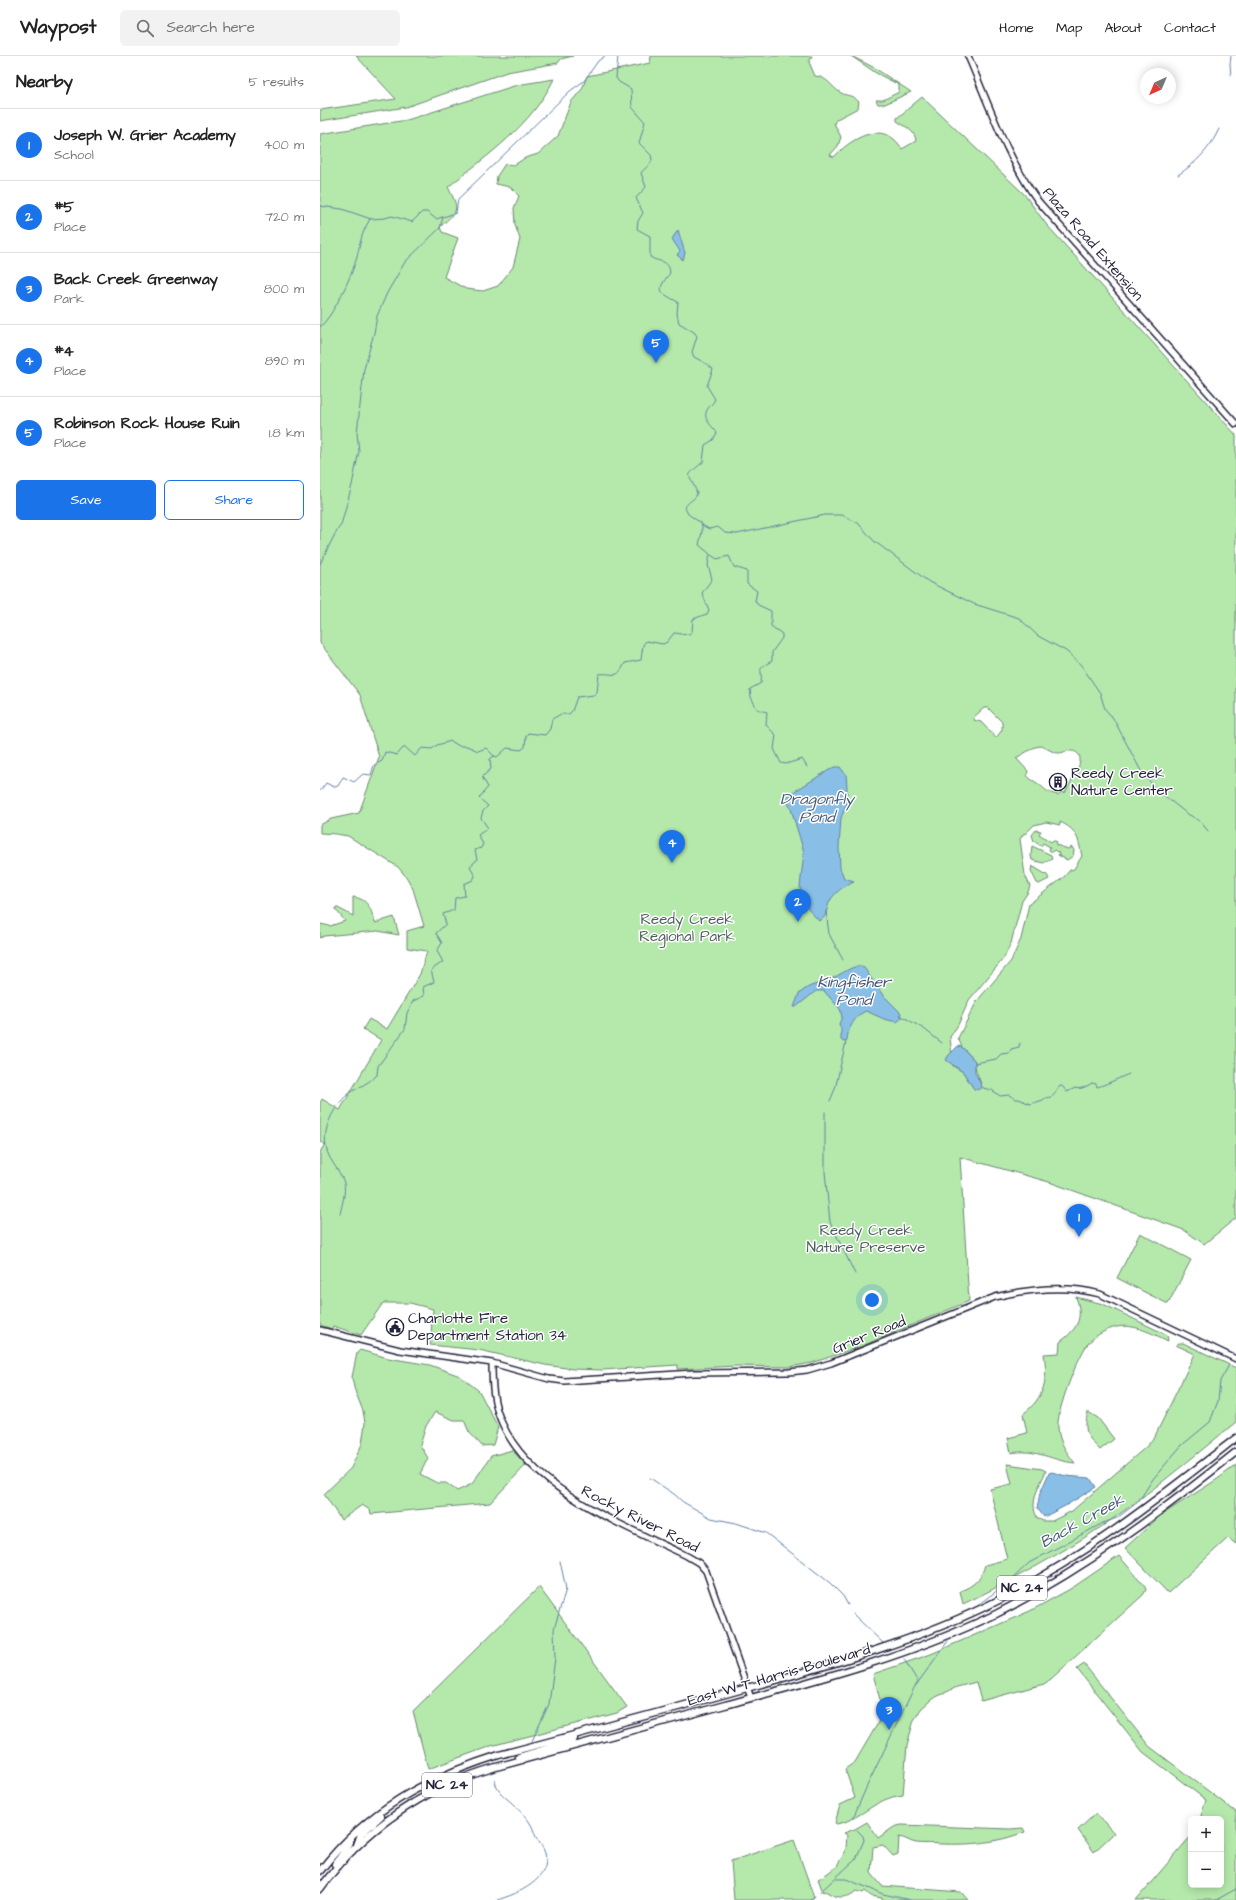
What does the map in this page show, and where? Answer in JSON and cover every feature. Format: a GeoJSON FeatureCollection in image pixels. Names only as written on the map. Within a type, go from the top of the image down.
{"type":"FeatureCollection","features":[{"type":"Feature","properties":{"kind":"main road","name":"East W T Harris Boulevard"},"geometry":{"type":"LineString","coordinates":[[320,1871],[351,1837],[382,1810],[411,1791],[435,1778],[468,1765],[876,1651],[935,1629],[999,1600],[1049,1573],[1106,1537],[1139,1514],[1236,1438]]}},
{"type":"Feature","properties":{"kind":"main road","name":"East W T Harris Boulevard"},"geometry":{"type":"LineString","coordinates":[[320,1888],[358,1844],[392,1816],[419,1799],[460,1779],[496,1767],[751,1698],[888,1658],[949,1635],[1003,1610],[1059,1579],[1114,1545],[1236,1452]]}},
{"type":"Feature","properties":{"kind":"main road"},"geometry":{"type":"LineString","coordinates":[[496,1767],[504,1762],[570,1742],[574,1739],[574,1735]]}},
{"type":"Feature","properties":{"kind":"main road"},"geometry":{"type":"LineString","coordinates":[[358,1844],[361,1834],[411,1791]]}},
{"type":"Feature","properties":{"kind":"main road"},"geometry":{"type":"LineString","coordinates":[[320,1888],[326,1876],[349,1845],[351,1837]]}},
{"type":"Feature","properties":{"kind":"street","name":"Plaza Road Extension"},"geometry":{"type":"LineString","coordinates":[[968,56],[1010,154],[1035,198],[1236,424]]}},
{"type":"Feature","properties":{"kind":"street","name":"Grier Road"},"geometry":{"type":"LineString","coordinates":[[492,1363],[549,1379],[564,1381],[694,1373],[795,1372],[848,1357],[995,1297],[1024,1292],[1076,1289],[1100,1294],[1236,1359]]}},
{"type":"Feature","properties":{"kind":"street"},"geometry":{"type":"LineString","coordinates":[[320,1330],[400,1350],[492,1363]]}},
{"type":"Feature","properties":{"kind":"street","name":"Rocky River Road"},"geometry":{"type":"LineString","coordinates":[[492,1363],[492,1379],[497,1410],[506,1432],[519,1451],[541,1472],[581,1504],[687,1556],[703,1567],[713,1587],[751,1698]]}},
{"type":"Feature","properties":{"kind":"street"},"geometry":{"type":"LineString","coordinates":[[492,1379],[496,1371],[506,1367]]}},
{"type":"Feature","properties":{"kind":"green space"},"geometry":{"type":"Polygon","coordinates":[[[356,56],[573,56],[561,59],[558,63],[507,72],[406,107],[320,121],[320,110],[396,99],[356,56]]]}},
{"type":"Feature","properties":{"kind":"green space"},"geometry":{"type":"Polygon","coordinates":[[[651,56],[812,56],[809,62],[815,76],[823,78],[841,93],[857,99],[859,102],[858,108],[837,119],[834,123],[841,137],[838,146],[830,155],[834,157],[850,143],[868,134],[878,133],[887,135],[895,140],[902,149],[916,141],[912,131],[897,121],[897,118],[922,97],[1024,194],[1046,224],[1236,435],[1236,1218],[1204,1244],[1184,1230],[1049,1182],[960,1157],[969,1301],[862,1346],[812,1363],[789,1367],[736,1366],[678,1369],[678,1365],[602,1370],[573,1369],[545,1365],[479,1350],[430,1345],[433,1309],[410,1303],[383,1303],[361,1335],[333,1326],[332,1329],[320,1325],[320,1152],[325,1144],[320,1142],[320,1103],[322,1099],[340,1110],[381,1040],[363,1029],[369,1019],[387,1029],[420,974],[427,951],[407,948],[407,931],[424,926],[413,889],[407,878],[398,867],[348,836],[320,833],[320,825],[331,819],[359,813],[379,757],[360,695],[320,643],[320,134],[407,120],[517,85],[554,79],[544,96],[521,125],[493,151],[448,187],[456,205],[456,209],[451,217],[440,227],[442,232],[458,238],[444,277],[466,289],[483,291],[498,286],[513,267],[520,239],[515,225],[514,208],[519,196],[510,187],[496,184],[497,176],[505,164],[514,165],[525,158],[538,154],[558,136],[571,102],[582,89],[587,76],[650,63],[651,56]],[[984,708],[974,717],[974,720],[981,722],[996,738],[1002,730],[1002,722],[988,708],[984,708]],[[1041,746],[1035,747],[1016,758],[1028,771],[1027,775],[1051,793],[1058,795],[1061,792],[1065,793],[1080,763],[1078,753],[1067,751],[1057,753],[1041,746]],[[1046,822],[1034,825],[1025,834],[1024,833],[1020,839],[1025,875],[1030,886],[1022,901],[1011,943],[1004,958],[969,1000],[958,1025],[950,1037],[953,1066],[963,1072],[973,1087],[981,1089],[975,1061],[962,1047],[958,1038],[977,1001],[1011,961],[1021,939],[1029,904],[1064,877],[1070,870],[1074,869],[1082,856],[1074,832],[1066,825],[1060,822],[1060,825],[1046,822]]]}},
{"type":"Feature","properties":{"kind":"green space"},"geometry":{"type":"Polygon","coordinates":[[[851,56],[873,67],[911,92],[885,104],[878,104],[876,100],[883,100],[899,92],[899,85],[876,73],[851,56]]]}},
{"type":"Feature","properties":{"kind":"green space"},"geometry":{"type":"Polygon","coordinates":[[[1036,830],[1041,831],[1039,834],[1051,842],[1053,840],[1057,842],[1056,845],[1068,849],[1072,847],[1074,850],[1073,856],[1067,860],[1058,855],[1059,853],[1054,850],[1052,852],[1049,850],[1050,847],[1043,843],[1041,846],[1034,841],[1032,835],[1036,830]]]}},
{"type":"Feature","properties":{"kind":"green space"},"geometry":{"type":"Polygon","coordinates":[[[1032,846],[1051,855],[1052,859],[1043,863],[1032,860],[1032,846]]]}},
{"type":"Feature","properties":{"kind":"green space"},"geometry":{"type":"Polygon","coordinates":[[[1032,866],[1047,875],[1049,879],[1039,884],[1037,883],[1031,871],[1032,866]]]}},
{"type":"Feature","properties":{"kind":"green space"},"geometry":{"type":"Polygon","coordinates":[[[353,897],[363,900],[366,903],[375,923],[394,917],[399,935],[378,931],[324,936],[320,938],[320,924],[330,926],[345,921],[335,909],[336,907],[353,916],[353,897]]]}},
{"type":"Feature","properties":{"kind":"green space"},"geometry":{"type":"Polygon","coordinates":[[[1140,1233],[1191,1260],[1168,1304],[1117,1278],[1140,1233]]]}},
{"type":"Feature","properties":{"kind":"green space"},"geometry":{"type":"Polygon","coordinates":[[[1076,1297],[1103,1304],[1167,1335],[1168,1341],[1141,1329],[1127,1326],[1113,1328],[1095,1337],[1089,1342],[1078,1361],[1068,1385],[1058,1420],[1058,1428],[1062,1443],[1075,1463],[1036,1453],[1011,1453],[1008,1438],[1027,1433],[1023,1414],[1036,1401],[1043,1387],[1046,1372],[1044,1354],[1059,1353],[1060,1342],[1075,1328],[1079,1317],[1076,1297]]]}},
{"type":"Feature","properties":{"kind":"green space"},"geometry":{"type":"Polygon","coordinates":[[[1183,1343],[1236,1368],[1236,1422],[1153,1489],[1101,1527],[1034,1568],[963,1604],[960,1591],[969,1587],[979,1578],[985,1565],[1007,1559],[990,1489],[1012,1484],[1007,1464],[1042,1469],[1046,1471],[1034,1500],[1037,1518],[1043,1521],[1052,1521],[1072,1511],[1147,1446],[1155,1436],[1195,1354],[1176,1345],[1183,1343]]]}},
{"type":"Feature","properties":{"kind":"green space"},"geometry":{"type":"Polygon","coordinates":[[[360,1350],[388,1358],[430,1365],[460,1376],[479,1391],[498,1427],[493,1445],[482,1446],[469,1432],[464,1420],[454,1420],[435,1412],[426,1426],[420,1445],[428,1458],[420,1474],[437,1483],[446,1483],[457,1491],[472,1484],[491,1456],[512,1450],[526,1465],[490,1503],[371,1514],[370,1510],[362,1505],[341,1520],[324,1494],[351,1468],[362,1444],[365,1423],[363,1411],[354,1388],[352,1377],[357,1353],[360,1350]]]}},
{"type":"Feature","properties":{"kind":"green space"},"geometry":{"type":"Polygon","coordinates":[[[1088,1412],[1098,1418],[1114,1439],[1100,1450],[1087,1433],[1086,1424],[1088,1412]]]}},
{"type":"Feature","properties":{"kind":"green space"},"geometry":{"type":"Polygon","coordinates":[[[1236,1465],[1236,1544],[1228,1538],[1168,1593],[1125,1548],[1160,1516],[1219,1478],[1236,1465]]]}},
{"type":"Feature","properties":{"kind":"green space"},"geometry":{"type":"Polygon","coordinates":[[[1119,1556],[1145,1586],[1146,1590],[1143,1595],[1044,1684],[981,1701],[976,1682],[957,1687],[932,1699],[921,1709],[914,1720],[907,1745],[903,1795],[884,1800],[854,1818],[837,1824],[835,1823],[840,1805],[855,1798],[845,1769],[855,1762],[878,1723],[882,1707],[873,1674],[931,1654],[1030,1611],[1072,1588],[1119,1556]]]}},
{"type":"Feature","properties":{"kind":"green space"},"geometry":{"type":"Polygon","coordinates":[[[539,1587],[627,1707],[617,1713],[491,1746],[428,1769],[413,1711],[539,1587]]]}},
{"type":"Feature","properties":{"kind":"green space"},"geometry":{"type":"Polygon","coordinates":[[[1084,1664],[1149,1746],[1236,1812],[1236,1900],[1136,1900],[1188,1839],[1188,1888],[1224,1888],[1224,1816],[1201,1816],[1206,1800],[1143,1752],[1077,1669],[1084,1664]]]}},
{"type":"Feature","properties":{"kind":"green space"},"geometry":{"type":"Polygon","coordinates":[[[1096,1813],[1114,1833],[1094,1852],[1078,1830],[1096,1813]]]}},
{"type":"Feature","properties":{"kind":"green space"},"geometry":{"type":"Polygon","coordinates":[[[867,1822],[878,1838],[894,1827],[901,1825],[1010,1829],[1023,1828],[1025,1832],[994,1841],[963,1844],[916,1843],[899,1837],[898,1854],[893,1856],[883,1845],[873,1847],[871,1873],[882,1886],[961,1892],[968,1900],[882,1900],[882,1898],[871,1896],[865,1891],[863,1893],[856,1891],[845,1897],[833,1895],[825,1891],[823,1892],[818,1879],[837,1867],[846,1850],[847,1835],[844,1833],[867,1822]]]}},
{"type":"Feature","properties":{"kind":"green space"},"geometry":{"type":"Polygon","coordinates":[[[794,1840],[814,1897],[810,1900],[734,1900],[731,1861],[794,1840]]]}},
{"type":"Feature","properties":{"kind":"water"},"geometry":{"type":"Polygon","coordinates":[[[678,230],[685,253],[683,260],[677,255],[680,251],[672,239],[678,230]]]}},
{"type":"Feature","properties":{"kind":"water","name":"Dragonfly Pond"},"geometry":{"type":"Polygon","coordinates":[[[834,767],[840,767],[846,775],[847,786],[847,803],[841,818],[839,847],[840,868],[844,878],[854,881],[841,888],[833,896],[829,902],[824,917],[819,921],[808,909],[801,896],[800,887],[804,852],[791,809],[786,799],[790,794],[834,767]]]}},
{"type":"Feature","properties":{"kind":"water","name":"Kingfisher Pond"},"geometry":{"type":"Polygon","coordinates":[[[857,966],[862,966],[865,969],[882,994],[901,1013],[902,1018],[897,1022],[884,1019],[866,1011],[858,1016],[852,1023],[847,1041],[844,1042],[841,1040],[841,1029],[839,1024],[842,1017],[840,1009],[824,991],[816,991],[794,1007],[799,994],[810,986],[831,979],[857,966]]]}},
{"type":"Feature","properties":{"kind":"water"},"geometry":{"type":"Polygon","coordinates":[[[958,1046],[962,1047],[975,1061],[975,1072],[981,1085],[979,1090],[974,1089],[963,1072],[946,1060],[958,1046]]]}},
{"type":"Feature","properties":{"kind":"water"},"geometry":{"type":"Polygon","coordinates":[[[1052,1472],[1066,1476],[1090,1478],[1096,1487],[1044,1517],[1037,1508],[1040,1493],[1049,1473],[1052,1472]]]}},
{"type":"Feature","properties":{"kind":"waterway"},"geometry":{"type":"LineString","coordinates":[[320,206],[342,209],[371,219],[392,216],[412,222],[422,212],[427,212],[436,219],[456,213],[458,199],[570,91],[584,81],[598,61],[605,56]]}},
{"type":"Feature","properties":{"kind":"waterway"},"geometry":{"type":"LineString","coordinates":[[320,791],[326,783],[334,787],[338,786],[343,777],[354,782],[363,774],[371,775],[374,765],[382,761],[385,752],[397,755],[403,748],[406,748],[415,756],[422,748],[432,749],[437,745],[451,741],[459,746],[467,746],[478,751],[486,748],[497,757],[507,748],[521,750],[525,747],[526,736],[528,733],[545,735],[550,729],[552,719],[561,714],[569,714],[572,711],[577,697],[594,695],[597,692],[599,674],[617,674],[625,663],[641,660],[643,645],[646,641],[663,644],[667,642],[674,633],[685,635],[692,632],[693,619],[707,614],[709,610],[702,593],[712,579],[708,565],[710,554],[699,545],[702,524],[688,514],[685,508],[697,493],[690,478],[690,474],[703,462],[705,445],[713,440],[717,433],[706,417],[707,410],[715,399],[707,386],[713,369],[694,357],[692,352],[697,336],[694,332],[679,323],[677,314],[678,302],[667,296],[661,288],[662,284],[670,273],[668,265],[650,257],[650,236],[637,229],[638,221],[643,213],[636,198],[646,187],[641,173],[652,160],[651,155],[639,143],[645,122],[632,107],[631,89],[619,82],[616,78],[618,56]]}},
{"type":"Feature","properties":{"kind":"waterway"},"geometry":{"type":"LineString","coordinates":[[1231,56],[1231,75]]}},
{"type":"Feature","properties":{"kind":"waterway"},"geometry":{"type":"LineString","coordinates":[[1178,175],[1191,166],[1202,155],[1219,129]]}},
{"type":"Feature","properties":{"kind":"waterway"},"geometry":{"type":"LineString","coordinates":[[320,564],[341,525],[352,485],[359,451],[357,433],[364,369],[377,316],[387,293],[405,262],[440,228],[443,217]]}},
{"type":"Feature","properties":{"kind":"waterway"},"geometry":{"type":"LineString","coordinates":[[320,327],[331,314],[347,284],[355,265],[360,241],[370,219]]}},
{"type":"Feature","properties":{"kind":"waterway"},"geometry":{"type":"LineString","coordinates":[[702,525],[709,529],[718,527],[725,533],[737,534],[825,515],[842,515],[858,523],[874,541],[929,582],[974,604],[1019,618],[1038,636],[1066,651],[1081,665],[1100,693],[1105,709],[1113,718],[1141,771],[1157,790],[1186,813],[1200,821],[1208,831]]}},
{"type":"Feature","properties":{"kind":"waterway"},"geometry":{"type":"LineString","coordinates":[[711,555],[717,559],[729,556],[734,567],[747,571],[747,584],[757,591],[755,601],[758,605],[771,611],[771,626],[782,634],[782,638],[772,652],[772,661],[763,666],[761,669],[761,683],[750,689],[751,697],[757,709],[767,712],[766,725],[776,735],[774,749],[781,763],[786,764],[802,759],[807,767]]}},
{"type":"Feature","properties":{"kind":"waterway"},"geometry":{"type":"LineString","coordinates":[[340,1214],[344,1195],[344,1183],[326,1149],[325,1141],[327,1126],[333,1112],[342,1100],[377,1075],[378,1066],[405,1029],[407,1013],[413,1001],[424,996],[423,987],[434,982],[431,970],[443,962],[437,951],[442,943],[436,933],[446,924],[443,914],[454,910],[455,898],[465,896],[464,884],[473,880],[475,876],[470,866],[477,860],[475,850],[481,848],[483,844],[478,835],[488,828],[481,818],[483,811],[488,806],[479,798],[488,787],[482,777],[491,769],[490,759],[494,756]]}},
{"type":"Feature","properties":{"kind":"waterway"},"geometry":{"type":"LineString","coordinates":[[826,911],[829,934],[843,960]]}},
{"type":"Feature","properties":{"kind":"waterway"},"geometry":{"type":"LineString","coordinates":[[900,1015],[924,1029],[942,1043]]}},
{"type":"Feature","properties":{"kind":"waterway"},"geometry":{"type":"LineString","coordinates":[[830,1101],[835,1089],[846,1042]]}},
{"type":"Feature","properties":{"kind":"waterway"},"geometry":{"type":"LineString","coordinates":[[975,1063],[996,1059],[1001,1054],[1009,1053],[1011,1049],[1019,1047],[1020,1043]]}},
{"type":"Feature","properties":{"kind":"waterway"},"geometry":{"type":"LineString","coordinates":[[981,1085],[983,1088],[992,1090],[1000,1096],[1009,1095],[1030,1104],[1051,1097],[1060,1086],[1062,1086],[1067,1092],[1092,1083],[1096,1084],[1097,1087],[1129,1074]]}},
{"type":"Feature","properties":{"kind":"waterway"},"geometry":{"type":"LineString","coordinates":[[825,1112],[825,1172],[830,1222],[855,1274]]}},
{"type":"Feature","properties":{"kind":"waterway","name":"Back Creek"},"geometry":{"type":"LineString","coordinates":[[979,1604],[1010,1581],[1029,1563],[1103,1523],[1117,1518],[1138,1502],[1153,1479],[1181,1446],[1210,1422],[1218,1401],[1220,1381],[1229,1365]]}},
{"type":"Feature","properties":{"kind":"waterway"},"geometry":{"type":"LineString","coordinates":[[650,1478],[683,1502],[711,1518],[736,1523],[766,1533],[830,1583],[843,1596],[848,1605]]}},
{"type":"Feature","properties":{"kind":"waterway"},"geometry":{"type":"LineString","coordinates":[[532,1741],[549,1704],[555,1658],[554,1629],[566,1589],[560,1561]]}},
{"type":"Feature","properties":{"kind":"waterway"},"geometry":{"type":"LineString","coordinates":[[853,1614],[883,1643]]}},
{"type":"Feature","properties":{"kind":"waterway","name":"Back Creek"},"geometry":{"type":"LineString","coordinates":[[853,1818],[914,1688],[948,1641]]}},
{"type":"Feature","properties":{"kind":"waterway"},"geometry":{"type":"LineString","coordinates":[[904,1659],[918,1682]]}},
{"type":"Feature","properties":{"kind":"waterway"},"geometry":{"type":"LineString","coordinates":[[495,1779],[497,1788],[502,1795],[529,1821],[545,1853],[546,1863],[543,1871],[531,1884],[523,1890],[497,1900]]}},
{"type":"Feature","properties":{"kind":"waterway","name":"Back Creek"},"geometry":{"type":"LineString","coordinates":[[820,1892],[856,1859],[864,1840],[863,1836],[857,1830]]}},
{"type":"Feature","properties":{"kind":"waterway"},"geometry":{"type":"LineString","coordinates":[[837,1879],[846,1879],[883,1894],[910,1900]]}},
{"type":"Feature","properties":{"kind":"waterway"},"geometry":{"type":"LineString","coordinates":[[1216,1900],[1236,1889]]}},
{"type":"Feature","properties":{"kind":"waterway","name":"Back Creek"},"geometry":{"type":"LineString","coordinates":[[810,1900],[815,1896]]}},
{"type":"Feature","properties":{"kind":"place","name":"Robinson Rock House Ruin"},"geometry":{"type":"Point","coordinates":[656,363]}},
{"type":"Feature","properties":{"kind":"place","name":"Reedy Creek Nature Center"},"geometry":{"type":"Point","coordinates":[1058,782]}},
{"type":"Feature","properties":{"kind":"place","name":"#4"},"geometry":{"type":"Point","coordinates":[672,863]}},
{"type":"Feature","properties":{"kind":"place","name":"#5"},"geometry":{"type":"Point","coordinates":[798,922]}},
{"type":"Feature","properties":{"kind":"place","name":"Joseph W. Grier Academy"},"geometry":{"type":"Point","coordinates":[1079,1237]}},
{"type":"Feature","properties":{"kind":"place","name":"Charlotte Fire Department Station 34"},"geometry":{"type":"Point","coordinates":[395,1327]}},
{"type":"Feature","properties":{"kind":"place","name":"Back Creek Greenway"},"geometry":{"type":"Point","coordinates":[889,1730]}},
{"type":"Feature","properties":{"kind":"park label","name":"Reedy Creek Regional Park"},"geometry":{"type":"Point","coordinates":[687,928]}},
{"type":"Feature","properties":{"kind":"park label","name":"Reedy Creek Nature Preserve"},"geometry":{"type":"Point","coordinates":[866,1238]}}]}
